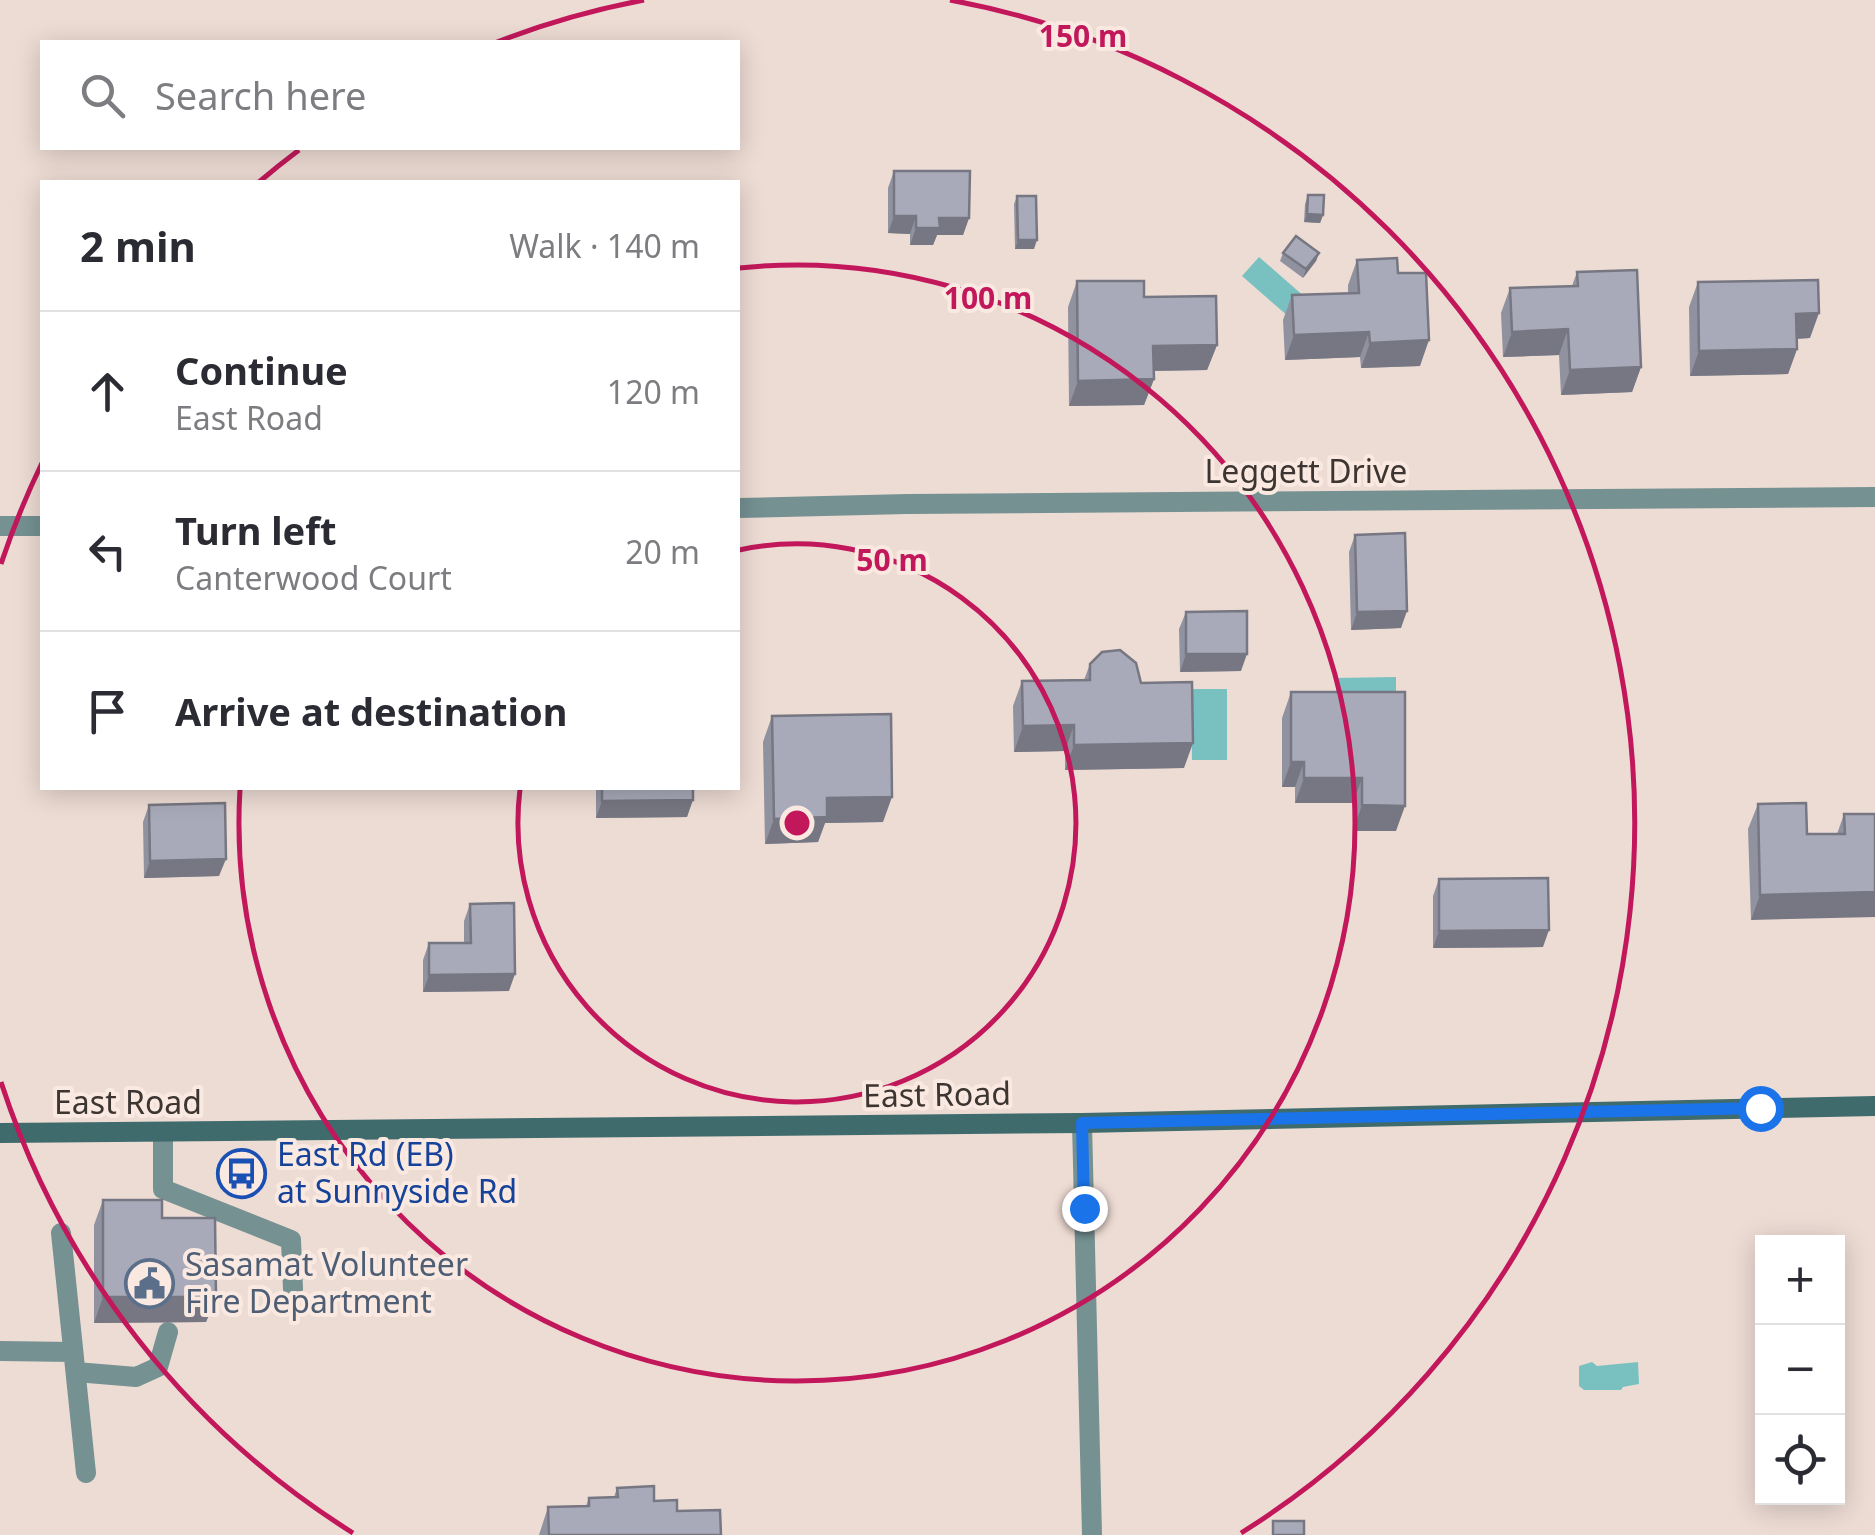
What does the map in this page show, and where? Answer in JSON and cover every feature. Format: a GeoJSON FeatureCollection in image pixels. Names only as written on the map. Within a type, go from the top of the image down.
{"type":"FeatureCollection","features":[{"type":"Feature","properties":{"kind":"main road","name":"East Road"},"geometry":{"type":"LineString","coordinates":[[0,1133],[1082,1123],[1875,1106]]}},
{"type":"Feature","properties":{"kind":"street","name":"Leggett Drive"},"geometry":{"type":"LineString","coordinates":[[740,508],[1875,497]]}},
{"type":"Feature","properties":{"kind":"street"},"geometry":{"type":"LineString","coordinates":[[0,526],[40,526]]}},
{"type":"Feature","properties":{"kind":"street"},"geometry":{"type":"LineString","coordinates":[[1082,1123],[1092,1535]]}},
{"type":"Feature","properties":{"kind":"street"},"geometry":{"type":"LineString","coordinates":[[162,1134],[163,1188],[290,1240],[293,1290]]}},
{"type":"Feature","properties":{"kind":"street"},"geometry":{"type":"LineString","coordinates":[[61,1233],[86,1473]]}},
{"type":"Feature","properties":{"kind":"street"},"geometry":{"type":"LineString","coordinates":[[0,1351],[74,1362],[136,1377],[158,1367],[168,1332]]}},
{"type":"Feature","properties":{"kind":"water"},"geometry":{"type":"Polygon","coordinates":[[[1259,257],[1306,298],[1289,317],[1242,276],[1259,257]]]}},
{"type":"Feature","properties":{"kind":"water"},"geometry":{"type":"Polygon","coordinates":[[[1396,677],[1396,704],[1336,704],[1336,678],[1396,677]]]}},
{"type":"Feature","properties":{"kind":"water"},"geometry":{"type":"Polygon","coordinates":[[[1191,689],[1227,689],[1227,760],[1192,760],[1191,689]]]}},
{"type":"Feature","properties":{"kind":"water"},"geometry":{"type":"Polygon","coordinates":[[[1592,1362],[1597,1366],[1638,1362],[1639,1384],[1621,1390],[1584,1390],[1579,1386],[1579,1366],[1592,1362]]]}},
{"type":"Feature","properties":{"kind":"building"},"geometry":{"type":"Polygon","coordinates":[[[894,171],[970,171],[969,218],[939,218],[940,228],[916,228],[916,216],[894,216],[894,171]]]}},
{"type":"Feature","properties":{"kind":"building"},"geometry":{"type":"Polygon","coordinates":[[[1308,195],[1324,195],[1323,215],[1307,214],[1308,195]]]}},
{"type":"Feature","properties":{"kind":"building"},"geometry":{"type":"Polygon","coordinates":[[[1017,196],[1036,196],[1037,240],[1018,240],[1017,196]]]}},
{"type":"Feature","properties":{"kind":"building"},"geometry":{"type":"Polygon","coordinates":[[[1296,236],[1319,253],[1306,269],[1283,253],[1296,236]]]}},
{"type":"Feature","properties":{"kind":"building"},"geometry":{"type":"Polygon","coordinates":[[[1397,258],[1398,273],[1426,273],[1429,340],[1370,343],[1369,332],[1294,335],[1292,295],[1359,293],[1357,260],[1397,258]]]}},
{"type":"Feature","properties":{"kind":"building"},"geometry":{"type":"Polygon","coordinates":[[[1637,270],[1641,367],[1570,370],[1568,329],[1512,332],[1510,288],[1578,286],[1577,272],[1637,270]]]}},
{"type":"Feature","properties":{"kind":"building"},"geometry":{"type":"Polygon","coordinates":[[[1818,280],[1819,313],[1796,314],[1797,349],[1699,351],[1698,282],[1818,280]]]}},
{"type":"Feature","properties":{"kind":"building"},"geometry":{"type":"Polygon","coordinates":[[[1077,281],[1144,281],[1144,297],[1216,296],[1217,345],[1153,346],[1154,379],[1078,381],[1077,281]]]}},
{"type":"Feature","properties":{"kind":"building"},"geometry":{"type":"Polygon","coordinates":[[[1405,533],[1407,611],[1357,612],[1355,535],[1405,533]]]}},
{"type":"Feature","properties":{"kind":"building"},"geometry":{"type":"Polygon","coordinates":[[[1247,611],[1247,654],[1186,654],[1186,612],[1247,611]]]}},
{"type":"Feature","properties":{"kind":"building"},"geometry":{"type":"Polygon","coordinates":[[[1120,650],[1136,663],[1141,683],[1192,682],[1193,743],[1074,745],[1074,725],[1023,726],[1022,681],[1090,680],[1090,664],[1102,652],[1120,650]]]}},
{"type":"Feature","properties":{"kind":"building"},"geometry":{"type":"Polygon","coordinates":[[[1291,692],[1405,692],[1405,806],[1362,805],[1362,778],[1304,778],[1304,762],[1291,762],[1291,692]]]}},
{"type":"Feature","properties":{"kind":"building"},"geometry":{"type":"Polygon","coordinates":[[[891,714],[892,797],[827,798],[827,817],[774,819],[772,716],[891,714]]]}},
{"type":"Feature","properties":{"kind":"building"},"geometry":{"type":"Polygon","coordinates":[[[602,790],[693,790],[693,800],[602,801],[602,790]]]}},
{"type":"Feature","properties":{"kind":"building"},"geometry":{"type":"Polygon","coordinates":[[[225,803],[226,859],[150,861],[149,805],[225,803]]]}},
{"type":"Feature","properties":{"kind":"building"},"geometry":{"type":"Polygon","coordinates":[[[1806,803],[1807,834],[1845,834],[1844,814],[1875,814],[1875,892],[1760,895],[1758,804],[1806,803]]]}},
{"type":"Feature","properties":{"kind":"building"},"geometry":{"type":"Polygon","coordinates":[[[1548,878],[1549,930],[1439,931],[1439,879],[1548,878]]]}},
{"type":"Feature","properties":{"kind":"building"},"geometry":{"type":"Polygon","coordinates":[[[514,903],[515,974],[429,975],[429,943],[471,943],[470,904],[514,903]]]}},
{"type":"Feature","properties":{"kind":"building","name":"Sasamat Volunteer Fire Department"},"geometry":{"type":"Polygon","coordinates":[[[103,1200],[162,1200],[162,1218],[215,1218],[216,1297],[103,1297],[103,1200]]]}},
{"type":"Feature","properties":{"kind":"building"},"geometry":{"type":"Polygon","coordinates":[[[654,1486],[654,1501],[677,1500],[677,1511],[720,1510],[721,1535],[549,1535],[548,1507],[589,1506],[589,1498],[618,1497],[617,1488],[654,1486]]]}},
{"type":"Feature","properties":{"kind":"building"},"geometry":{"type":"Polygon","coordinates":[[[1273,1521],[1304,1521],[1304,1535],[1273,1535],[1273,1521]]]}},
{"type":"Feature","properties":{"kind":"place","name":"East Rd (EB) at Sunnyside Rd"},"geometry":{"type":"Point","coordinates":[242,1173]}},
{"type":"Feature","properties":{"kind":"place","name":"Sasamat Volunteer Fire Department"},"geometry":{"type":"Point","coordinates":[150,1283]}},
{"type":"Feature","properties":{"kind":"route"},"geometry":{"type":"LineString","coordinates":[[1084,1208],[1082,1123],[1760,1108]]}}]}
